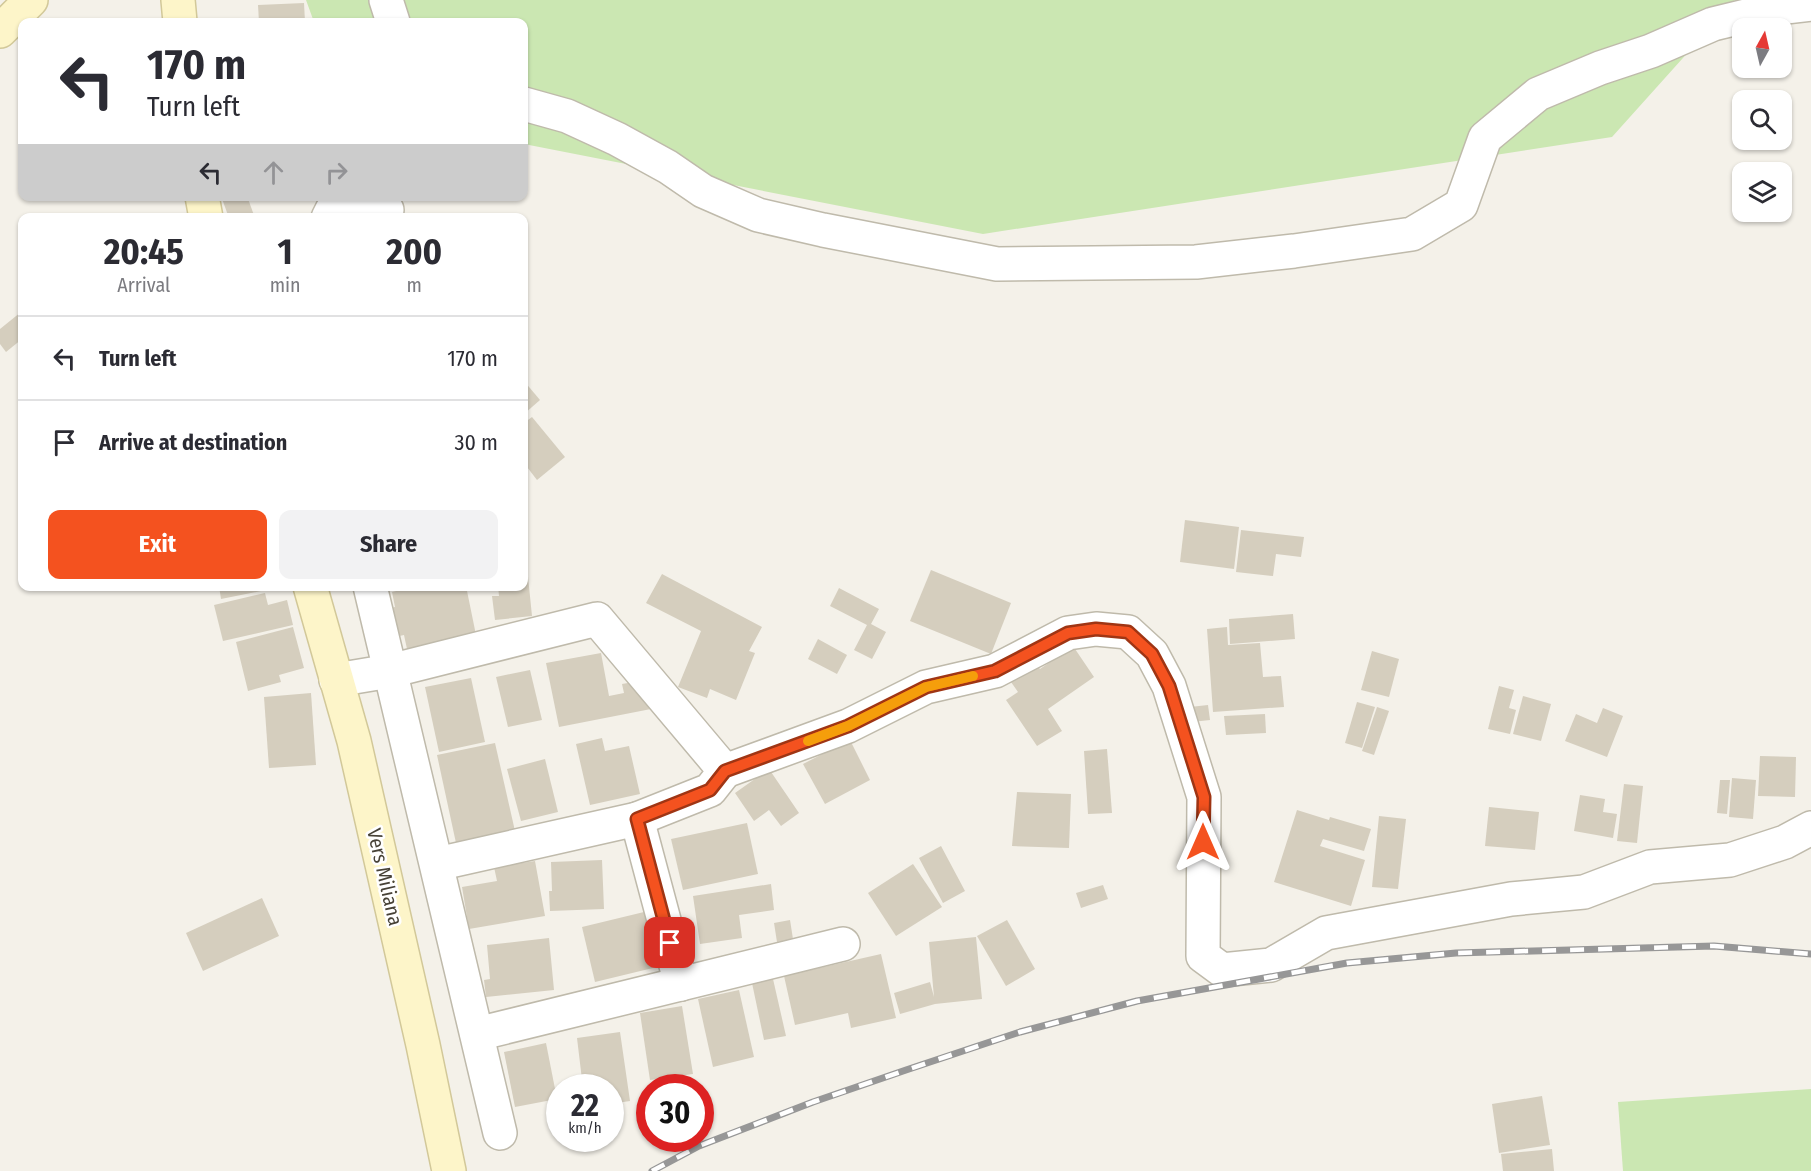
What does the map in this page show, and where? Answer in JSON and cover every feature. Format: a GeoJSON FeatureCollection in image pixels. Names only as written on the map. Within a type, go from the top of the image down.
{"type":"FeatureCollection","features":[{"type":"Feature","properties":{"kind":"main road"},"geometry":{"type":"LineString","coordinates":[[0,31],[31,0]]}},
{"type":"Feature","properties":{"kind":"main road"},"geometry":{"type":"LineString","coordinates":[[178,0],[180,18]]}},
{"type":"Feature","properties":{"kind":"main road","name":"Vers Miliana"},"geometry":{"type":"LineString","coordinates":[[311,591],[354,741],[418,1022],[449,1171]]}},
{"type":"Feature","properties":{"kind":"street"},"geometry":{"type":"LineString","coordinates":[[386,0],[392,18]]}},
{"type":"Feature","properties":{"kind":"street"},"geometry":{"type":"LineString","coordinates":[[528,105],[567,117],[617,139],[668,167],[703,191],[759,215],[997,264],[1196,262],[1412,234],[1461,205],[1485,138],[1538,94],[1600,68],[1651,51],[1713,24],[1779,8],[1811,4]]}},
{"type":"Feature","properties":{"kind":"street"},"geometry":{"type":"LineString","coordinates":[[330,213],[332,210],[387,210]]}},
{"type":"Feature","properties":{"kind":"street"},"geometry":{"type":"LineString","coordinates":[[371,591],[500,1133]]}},
{"type":"Feature","properties":{"kind":"street"},"geometry":{"type":"LineString","coordinates":[[336,680],[390,671],[597,619],[725,771]]}},
{"type":"Feature","properties":{"kind":"street"},"geometry":{"type":"LineString","coordinates":[[437,864],[637,819],[710,790],[725,771],[848,726],[926,687],[995,671],[1068,633],[1096,629],[1128,632],[1152,654],[1169,686],[1204,797],[1203,956],[1222,970],[1271,965],[1326,933],[1511,899],[1584,892],[1650,867],[1730,860],[1785,842],[1811,828]]}},
{"type":"Feature","properties":{"kind":"street"},"geometry":{"type":"LineString","coordinates":[[637,819],[681,984]]}},
{"type":"Feature","properties":{"kind":"street"},"geometry":{"type":"LineString","coordinates":[[477,1035],[843,944]]}},
{"type":"Feature","properties":{"kind":"green space"},"geometry":{"type":"Polygon","coordinates":[[[306,0],[1735,0],[1612,137],[983,234],[528,145],[528,18],[313,18],[306,0]]]}},
{"type":"Feature","properties":{"kind":"green space"},"geometry":{"type":"Polygon","coordinates":[[[1811,1089],[1811,1171],[1623,1171],[1618,1102],[1811,1089]]]}},
{"type":"Feature","properties":{"kind":"building"},"geometry":{"type":"Polygon","coordinates":[[[304,3],[305,18],[259,18],[258,5],[304,3]]]}},
{"type":"Feature","properties":{"kind":"building"},"geometry":{"type":"Polygon","coordinates":[[[223,201],[249,201],[253,213],[227,213],[223,201]]]}},
{"type":"Feature","properties":{"kind":"building"},"geometry":{"type":"Polygon","coordinates":[[[18,314],[18,342],[6,352],[0,344],[0,329],[18,314]]]}},
{"type":"Feature","properties":{"kind":"building"},"geometry":{"type":"Polygon","coordinates":[[[528,386],[540,400],[528,410],[528,386]]]}},
{"type":"Feature","properties":{"kind":"building"},"geometry":{"type":"Polygon","coordinates":[[[532,417],[565,457],[537,480],[528,468],[528,420],[532,417]]]}},
{"type":"Feature","properties":{"kind":"building"},"geometry":{"type":"Polygon","coordinates":[[[1185,520],[1239,527],[1234,569],[1180,562],[1185,520]]]}},
{"type":"Feature","properties":{"kind":"building"},"geometry":{"type":"Polygon","coordinates":[[[1241,530],[1304,537],[1301,557],[1276,554],[1273,576],[1236,572],[1241,530]]]}},
{"type":"Feature","properties":{"kind":"building"},"geometry":{"type":"Polygon","coordinates":[[[931,570],[1011,603],[991,654],[910,621],[931,570]]]}},
{"type":"Feature","properties":{"kind":"building"},"geometry":{"type":"Polygon","coordinates":[[[662,574],[762,627],[749,651],[755,653],[736,700],[710,689],[707,698],[678,687],[701,631],[646,603],[662,574]]]}},
{"type":"Feature","properties":{"kind":"building"},"geometry":{"type":"Polygon","coordinates":[[[528,577],[532,616],[495,620],[492,596],[499,596],[498,591],[528,591],[528,577]]]}},
{"type":"Feature","properties":{"kind":"building"},"geometry":{"type":"Polygon","coordinates":[[[839,588],[879,609],[871,624],[886,632],[872,659],[854,650],[867,625],[830,606],[839,588]]]}},
{"type":"Feature","properties":{"kind":"building"},"geometry":{"type":"Polygon","coordinates":[[[220,591],[261,591],[221,599],[220,591]]]}},
{"type":"Feature","properties":{"kind":"building"},"geometry":{"type":"Polygon","coordinates":[[[467,591],[476,635],[407,649],[404,635],[390,638],[384,610],[395,607],[392,592],[467,591]]]}},
{"type":"Feature","properties":{"kind":"building"},"geometry":{"type":"Polygon","coordinates":[[[265,593],[268,605],[287,600],[293,625],[223,641],[214,605],[265,593]]]}},
{"type":"Feature","properties":{"kind":"building"},"geometry":{"type":"Polygon","coordinates":[[[1293,614],[1295,639],[1230,644],[1229,619],[1293,614]]]}},
{"type":"Feature","properties":{"kind":"building"},"geometry":{"type":"Polygon","coordinates":[[[293,627],[304,668],[279,675],[281,682],[248,691],[236,642],[293,627]]]}},
{"type":"Feature","properties":{"kind":"building"},"geometry":{"type":"Polygon","coordinates":[[[1227,627],[1228,645],[1260,643],[1263,677],[1281,676],[1284,707],[1213,712],[1207,629],[1227,627]]]}},
{"type":"Feature","properties":{"kind":"building"},"geometry":{"type":"Polygon","coordinates":[[[818,639],[847,655],[837,674],[808,659],[818,639]]]}},
{"type":"Feature","properties":{"kind":"building"},"geometry":{"type":"Polygon","coordinates":[[[1073,646],[1094,677],[1048,709],[1062,731],[1037,746],[1006,700],[1018,692],[1011,682],[1036,664],[1040,669],[1073,646]]]}},
{"type":"Feature","properties":{"kind":"building"},"geometry":{"type":"Polygon","coordinates":[[[1372,651],[1399,659],[1389,697],[1361,690],[1372,651]]]}},
{"type":"Feature","properties":{"kind":"building"},"geometry":{"type":"Polygon","coordinates":[[[601,653],[609,696],[624,693],[622,684],[645,680],[651,709],[559,727],[546,663],[601,653]]]}},
{"type":"Feature","properties":{"kind":"building"},"geometry":{"type":"Polygon","coordinates":[[[530,670],[542,720],[508,727],[496,677],[530,670]]]}},
{"type":"Feature","properties":{"kind":"building"},"geometry":{"type":"Polygon","coordinates":[[[471,678],[485,742],[439,752],[425,687],[471,678]]]}},
{"type":"Feature","properties":{"kind":"building"},"geometry":{"type":"Polygon","coordinates":[[[1499,686],[1514,690],[1509,708],[1516,710],[1510,734],[1488,729],[1499,686]]]}},
{"type":"Feature","properties":{"kind":"building"},"geometry":{"type":"Polygon","coordinates":[[[311,693],[316,765],[269,768],[264,697],[311,693]]]}},
{"type":"Feature","properties":{"kind":"building"},"geometry":{"type":"Polygon","coordinates":[[[1523,696],[1551,704],[1541,741],[1513,734],[1523,696]]]}},
{"type":"Feature","properties":{"kind":"building"},"geometry":{"type":"Polygon","coordinates":[[[1357,702],[1375,707],[1362,748],[1345,743],[1357,702]]]}},
{"type":"Feature","properties":{"kind":"building"},"geometry":{"type":"Polygon","coordinates":[[[1208,705],[1210,720],[1192,722],[1190,707],[1208,705]]]}},
{"type":"Feature","properties":{"kind":"building"},"geometry":{"type":"Polygon","coordinates":[[[1377,707],[1389,711],[1374,755],[1362,751],[1377,707]]]}},
{"type":"Feature","properties":{"kind":"building"},"geometry":{"type":"Polygon","coordinates":[[[1603,708],[1623,716],[1607,757],[1565,741],[1576,714],[1597,723],[1603,708]]]}},
{"type":"Feature","properties":{"kind":"building"},"geometry":{"type":"Polygon","coordinates":[[[1265,714],[1266,733],[1226,735],[1224,716],[1265,714]]]}},
{"type":"Feature","properties":{"kind":"building"},"geometry":{"type":"Polygon","coordinates":[[[602,738],[605,751],[629,746],[640,794],[590,805],[576,744],[602,738]]]}},
{"type":"Feature","properties":{"kind":"building"},"geometry":{"type":"Polygon","coordinates":[[[850,740],[870,780],[825,804],[803,764],[850,740]]]}},
{"type":"Feature","properties":{"kind":"building"},"geometry":{"type":"Polygon","coordinates":[[[495,743],[515,831],[456,843],[437,755],[495,743]]]}},
{"type":"Feature","properties":{"kind":"building"},"geometry":{"type":"Polygon","coordinates":[[[1107,749],[1112,813],[1088,814],[1084,751],[1107,749]]]}},
{"type":"Feature","properties":{"kind":"building"},"geometry":{"type":"Polygon","coordinates":[[[1760,756],[1796,757],[1795,797],[1758,796],[1760,756]]]}},
{"type":"Feature","properties":{"kind":"building"},"geometry":{"type":"Polygon","coordinates":[[[545,759],[558,812],[521,821],[507,769],[545,759]]]}},
{"type":"Feature","properties":{"kind":"building"},"geometry":{"type":"Polygon","coordinates":[[[769,769],[799,813],[781,826],[769,810],[754,821],[735,793],[769,769]]]}},
{"type":"Feature","properties":{"kind":"building"},"geometry":{"type":"Polygon","coordinates":[[[1732,778],[1756,780],[1753,819],[1729,817],[1732,778]]]}},
{"type":"Feature","properties":{"kind":"building"},"geometry":{"type":"Polygon","coordinates":[[[1720,780],[1730,780],[1727,814],[1717,813],[1720,780]]]}},
{"type":"Feature","properties":{"kind":"building"},"geometry":{"type":"Polygon","coordinates":[[[1624,784],[1643,786],[1637,843],[1617,841],[1624,784]]]}},
{"type":"Feature","properties":{"kind":"building"},"geometry":{"type":"Polygon","coordinates":[[[1017,792],[1071,794],[1069,848],[1012,846],[1017,792]]]}},
{"type":"Feature","properties":{"kind":"building"},"geometry":{"type":"Polygon","coordinates":[[[1580,795],[1605,799],[1603,812],[1617,814],[1613,838],[1574,831],[1580,795]]]}},
{"type":"Feature","properties":{"kind":"building"},"geometry":{"type":"Polygon","coordinates":[[[1489,807],[1539,812],[1535,850],[1485,846],[1489,807]]]}},
{"type":"Feature","properties":{"kind":"building"},"geometry":{"type":"Polygon","coordinates":[[[1297,810],[1371,829],[1364,851],[1323,839],[1320,846],[1365,860],[1351,906],[1274,882],[1297,810]]]}},
{"type":"Feature","properties":{"kind":"building"},"geometry":{"type":"Polygon","coordinates":[[[1379,816],[1406,819],[1398,889],[1372,887],[1379,816]]]}},
{"type":"Feature","properties":{"kind":"building"},"geometry":{"type":"Polygon","coordinates":[[[747,823],[758,874],[683,890],[671,839],[747,823]]]}},
{"type":"Feature","properties":{"kind":"building"},"geometry":{"type":"Polygon","coordinates":[[[941,846],[965,891],[943,903],[919,858],[941,846]]]}},
{"type":"Feature","properties":{"kind":"building"},"geometry":{"type":"Polygon","coordinates":[[[602,860],[604,909],[550,911],[551,862],[602,860]]]}},
{"type":"Feature","properties":{"kind":"building"},"geometry":{"type":"Polygon","coordinates":[[[535,861],[545,916],[469,929],[462,887],[497,881],[494,867],[535,861]]]}},
{"type":"Feature","properties":{"kind":"building"},"geometry":{"type":"Polygon","coordinates":[[[913,864],[942,907],[896,936],[868,893],[913,864]]]}},
{"type":"Feature","properties":{"kind":"building"},"geometry":{"type":"Polygon","coordinates":[[[771,884],[774,910],[739,915],[742,938],[700,944],[693,896],[771,884]]]}},
{"type":"Feature","properties":{"kind":"building"},"geometry":{"type":"Polygon","coordinates":[[[1103,885],[1108,899],[1081,908],[1076,893],[1103,885]]]}},
{"type":"Feature","properties":{"kind":"building"},"geometry":{"type":"Polygon","coordinates":[[[262,898],[279,936],[203,971],[186,933],[262,898]]]}},
{"type":"Feature","properties":{"kind":"building"},"geometry":{"type":"Polygon","coordinates":[[[644,912],[657,967],[595,982],[582,927],[644,912]]]}},
{"type":"Feature","properties":{"kind":"building"},"geometry":{"type":"Polygon","coordinates":[[[790,920],[793,939],[777,942],[774,923],[790,920]]]}},
{"type":"Feature","properties":{"kind":"building"},"geometry":{"type":"Polygon","coordinates":[[[1007,920],[1035,969],[1006,986],[977,936],[1007,920]]]}},
{"type":"Feature","properties":{"kind":"building"},"geometry":{"type":"Polygon","coordinates":[[[976,937],[982,999],[935,1004],[900,1014],[894,993],[930,982],[934,997],[929,942],[976,937]]]}},
{"type":"Feature","properties":{"kind":"building"},"geometry":{"type":"Polygon","coordinates":[[[549,938],[554,990],[486,997],[484,980],[490,979],[487,945],[549,938]]]}},
{"type":"Feature","properties":{"kind":"building"},"geometry":{"type":"Polygon","coordinates":[[[881,954],[896,1018],[851,1028],[848,1013],[795,1025],[784,976],[881,954]]]}},
{"type":"Feature","properties":{"kind":"building"},"geometry":{"type":"Polygon","coordinates":[[[773,979],[786,1036],[764,1040],[752,983],[773,979]]]}},
{"type":"Feature","properties":{"kind":"building"},"geometry":{"type":"Polygon","coordinates":[[[739,990],[754,1057],[713,1067],[698,999],[739,990]]]}},
{"type":"Feature","properties":{"kind":"building"},"geometry":{"type":"Polygon","coordinates":[[[682,1006],[693,1074],[649,1074],[640,1013],[682,1006]]]}},
{"type":"Feature","properties":{"kind":"building"},"geometry":{"type":"Polygon","coordinates":[[[620,1032],[630,1101],[624,1102],[624,1074],[581,1074],[577,1038],[620,1032]]]}},
{"type":"Feature","properties":{"kind":"building"},"geometry":{"type":"Polygon","coordinates":[[[546,1043],[552,1074],[546,1074],[546,1101],[515,1107],[504,1052],[546,1043]]]}},
{"type":"Feature","properties":{"kind":"building"},"geometry":{"type":"Polygon","coordinates":[[[1542,1096],[1550,1145],[1499,1153],[1492,1104],[1542,1096]]]}},
{"type":"Feature","properties":{"kind":"building"},"geometry":{"type":"Polygon","coordinates":[[[1552,1149],[1554,1171],[1503,1171],[1501,1154],[1552,1149]]]}},
{"type":"Feature","properties":{"kind":"railway"},"geometry":{"type":"LineString","coordinates":[[652,1171],[699,1146],[813,1102],[1020,1032],[1137,1001],[1347,963],[1456,953],[1714,946],[1811,954]]}},
{"type":"Feature","properties":{"kind":"slow traffic"},"geometry":{"type":"LineString","coordinates":[[808,741],[848,726],[926,687],[973,676]]}},
{"type":"Feature","properties":{"kind":"route"},"geometry":{"type":"LineString","coordinates":[[670,943],[637,819],[710,790],[725,771],[848,726],[926,687],[995,671],[1068,633],[1096,629],[1128,632],[1152,654],[1169,686],[1204,797],[1203,842]]}}]}
